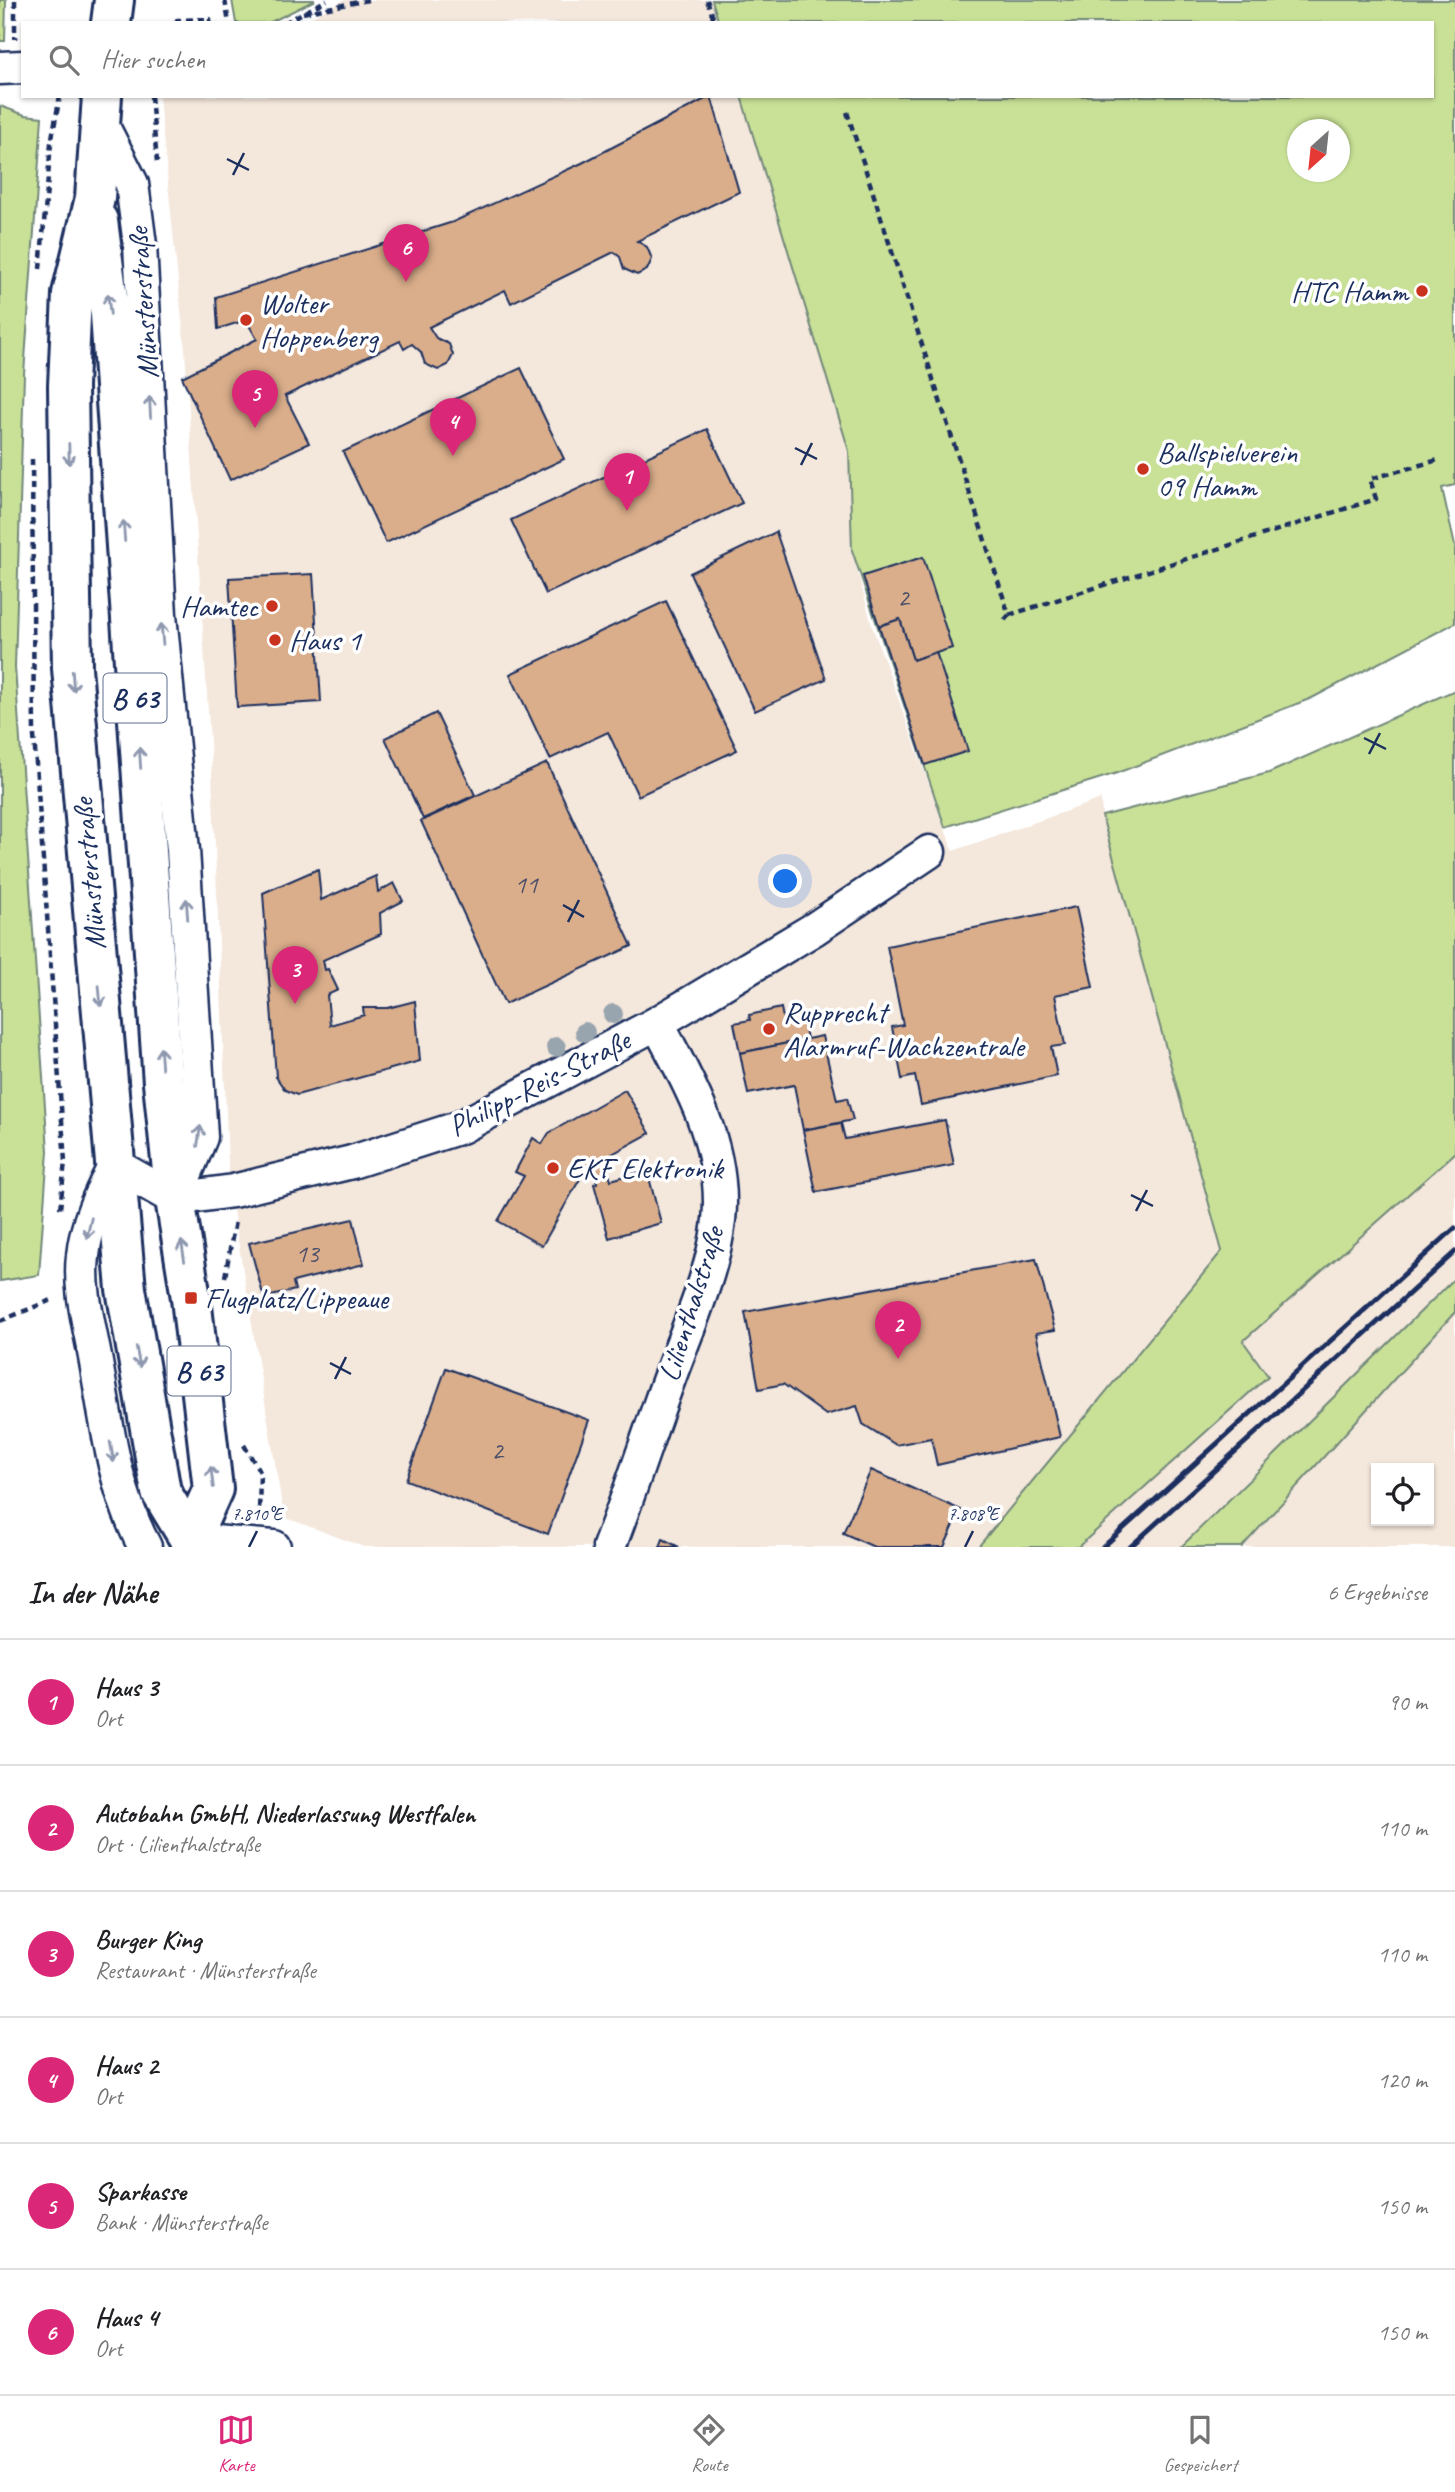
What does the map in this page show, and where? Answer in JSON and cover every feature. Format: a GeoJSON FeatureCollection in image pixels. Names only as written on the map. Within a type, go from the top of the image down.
{"type":"FeatureCollection","features":[{"type":"Feature","properties":{"kind":"main road"},"geometry":{"type":"LineString","coordinates":[[111,21],[114,0]]}},
{"type":"Feature","properties":{"kind":"main road","name":"Münsterstraße"},"geometry":{"type":"LineString","coordinates":[[101,108],[95,198],[72,295],[68,386],[72,668],[126,1289],[161,1492],[190,1543]]}},
{"type":"Feature","properties":{"kind":"main road","name":"Münsterstraße"},"geometry":{"type":"LineString","coordinates":[[95,198],[110,314],[160,795],[175,1199],[191,1298],[213,1489],[190,1543]]}},
{"type":"Feature","properties":{"kind":"street","name":"Münsterstraße"},"geometry":{"type":"LineString","coordinates":[[101,108],[132,184],[140,245],[160,615],[160,795]]}},
{"type":"Feature","properties":{"kind":"street","name":"Philipp-Reis-Straße"},"geometry":{"type":"LineString","coordinates":[[175,1199],[233,1191],[352,1163],[461,1127],[657,1023],[814,929],[929,852]]}},
{"type":"Feature","properties":{"kind":"street","name":"Lilienthalstraße"},"geometry":{"type":"LineString","coordinates":[[609,1547],[699,1297],[716,1234],[720,1202],[705,1122],[692,1088],[657,1023]]}},
{"type":"Feature","properties":{"kind":"street"},"geometry":{"type":"LineString","coordinates":[[145,1547],[131,1521],[119,1488],[84,1296],[83,1256],[93,1210],[115,1166],[175,1199]]}},
{"type":"Feature","properties":{"kind":"street"},"geometry":{"type":"LineString","coordinates":[[190,1543],[266,1545]]}},
{"type":"Feature","properties":{"kind":"path"},"geometry":{"type":"LineString","coordinates":[[13,60],[15,0]]}},
{"type":"Feature","properties":{"kind":"path"},"geometry":{"type":"LineString","coordinates":[[225,0],[229,21]]}},
{"type":"Feature","properties":{"kind":"path"},"geometry":{"type":"LineString","coordinates":[[288,21],[327,0]]}},
{"type":"Feature","properties":{"kind":"path"},"geometry":{"type":"LineString","coordinates":[[303,13],[368,0]]}},
{"type":"Feature","properties":{"kind":"path"},"geometry":{"type":"LineString","coordinates":[[708,0],[714,21]]}},
{"type":"Feature","properties":{"kind":"path"},"geometry":{"type":"LineString","coordinates":[[177,21],[210,21]]}},
{"type":"Feature","properties":{"kind":"path"},"geometry":{"type":"LineString","coordinates":[[847,112],[1009,615]]}},
{"type":"Feature","properties":{"kind":"path"},"geometry":{"type":"LineString","coordinates":[[1002,623],[1009,615],[1376,499],[1370,479],[1438,460]]}},
{"type":"Feature","properties":{"kind":"path"},"geometry":{"type":"LineString","coordinates":[[226,1287],[225,1275],[235,1232],[233,1191]]}},
{"type":"Feature","properties":{"kind":"path"},"geometry":{"type":"LineString","coordinates":[[0,1321],[60,1297]]}},
{"type":"Feature","properties":{"kind":"path"},"geometry":{"type":"LineString","coordinates":[[243,1443],[261,1472],[266,1545]]}},
{"type":"Feature","properties":{"kind":"shaded area"},"geometry":{"type":"Polygon","coordinates":[[[344,0],[712,0],[718,21],[305,21],[344,0]]]}},
{"type":"Feature","properties":{"kind":"shaded area"},"geometry":{"type":"Polygon","coordinates":[[[159,98],[742,98],[849,451],[852,550],[872,626],[953,851],[1101,799],[1102,816],[1222,1251],[978,1547],[364,1547],[284,1517],[229,1186],[212,773],[185,349],[159,98]]]}},
{"type":"Feature","properties":{"kind":"shaded area"},"geometry":{"type":"Polygon","coordinates":[[[1455,1153],[1455,1278],[1181,1547],[1078,1547],[1267,1376],[1243,1341],[1455,1153]]]}},
{"type":"Feature","properties":{"kind":"shaded area"},"geometry":{"type":"Polygon","coordinates":[[[1455,1312],[1455,1547],[1242,1547],[1455,1312]]]}},
{"type":"Feature","properties":{"kind":"green space"},"geometry":{"type":"Polygon","coordinates":[[[0,0],[6,0],[5,41],[0,41],[0,0]]]}},
{"type":"Feature","properties":{"kind":"green space"},"geometry":{"type":"Polygon","coordinates":[[[232,0],[315,0],[273,21],[236,21],[232,0]]]}},
{"type":"Feature","properties":{"kind":"green space","name":"Ballspielverein 09 Hamm"},"geometry":{"type":"Polygon","coordinates":[[[712,0],[1455,0],[1455,485],[1442,488],[1455,546],[1455,623],[1312,698],[1117,773],[945,827],[852,550],[849,451],[742,98],[1434,98],[1434,21],[718,21],[712,0]]]}},
{"type":"Feature","properties":{"kind":"green space"},"geometry":{"type":"Polygon","coordinates":[[[0,106],[25,115],[42,117],[24,374],[15,667],[48,1151],[39,1275],[0,1281],[0,106]]]}},
{"type":"Feature","properties":{"kind":"green space"},"geometry":{"type":"Polygon","coordinates":[[[1455,690],[1455,1153],[1243,1341],[1268,1376],[1078,1547],[978,1547],[1222,1251],[1102,816],[1269,773],[1455,690]]]}},
{"type":"Feature","properties":{"kind":"green space"},"geometry":{"type":"Polygon","coordinates":[[[1455,1278],[1455,1312],[1242,1547],[1181,1547],[1455,1278]]]}},
{"type":"Feature","properties":{"kind":"building"},"geometry":{"type":"Polygon","coordinates":[[[712,98],[739,192],[637,241],[647,247],[652,259],[647,270],[637,275],[624,269],[620,257],[614,252],[511,303],[505,290],[429,327],[436,338],[449,344],[453,355],[448,365],[438,370],[425,364],[421,352],[412,344],[404,349],[400,341],[285,396],[309,443],[230,480],[182,377],[257,339],[246,320],[218,329],[216,297],[453,222],[582,163],[712,98]]]}},
{"type":"Feature","properties":{"kind":"building"},"geometry":{"type":"Polygon","coordinates":[[[521,368],[564,459],[386,543],[343,452],[521,368]]]}},
{"type":"Feature","properties":{"kind":"building"},"geometry":{"type":"Polygon","coordinates":[[[707,429],[742,503],[546,594],[511,520],[707,429]]]}},
{"type":"Feature","properties":{"kind":"building"},"geometry":{"type":"Polygon","coordinates":[[[776,532],[826,679],[755,711],[690,573],[776,532]]]}},
{"type":"Feature","properties":{"kind":"building"},"geometry":{"type":"Polygon","coordinates":[[[923,557],[952,648],[913,660],[900,619],[879,626],[863,576],[923,557]]]}},
{"type":"Feature","properties":{"kind":"building","name":"Haus 1"},"geometry":{"type":"Polygon","coordinates":[[[313,574],[321,702],[237,707],[229,578],[313,574]]]}},
{"type":"Feature","properties":{"kind":"building"},"geometry":{"type":"Polygon","coordinates":[[[666,601],[737,750],[638,796],[608,732],[550,759],[510,674],[666,601]]]}},
{"type":"Feature","properties":{"kind":"building"},"geometry":{"type":"Polygon","coordinates":[[[900,619],[913,660],[936,652],[968,751],[925,765],[879,626],[900,619]]]}},
{"type":"Feature","properties":{"kind":"building"},"geometry":{"type":"Polygon","coordinates":[[[436,713],[475,795],[423,819],[385,738],[436,713]]]}},
{"type":"Feature","properties":{"kind":"building"},"geometry":{"type":"Polygon","coordinates":[[[547,763],[632,946],[505,1004],[421,821],[547,763]]]}},
{"type":"Feature","properties":{"kind":"building"},"geometry":{"type":"Polygon","coordinates":[[[318,869],[321,900],[376,876],[378,892],[394,883],[403,901],[380,913],[381,934],[323,960],[325,970],[328,969],[338,990],[327,995],[330,1025],[364,1015],[363,1008],[388,1008],[415,1001],[420,1061],[297,1095],[285,1090],[276,1077],[263,893],[318,869]]]}},
{"type":"Feature","properties":{"kind":"building"},"geometry":{"type":"Polygon","coordinates":[[[1076,907],[1093,987],[1055,995],[1065,1045],[1051,1047],[1057,1076],[921,1105],[915,1076],[902,1079],[892,1027],[903,1025],[887,946],[1076,907]]]}},
{"type":"Feature","properties":{"kind":"building"},"geometry":{"type":"Polygon","coordinates":[[[781,1008],[783,1018],[802,1014],[807,1039],[740,1053],[734,1023],[750,1020],[749,1015],[781,1008]]]}},
{"type":"Feature","properties":{"kind":"building"},"geometry":{"type":"Polygon","coordinates":[[[822,1036],[837,1100],[847,1098],[853,1120],[803,1130],[794,1085],[748,1094],[740,1053],[822,1036]]]}},
{"type":"Feature","properties":{"kind":"building","name":"EKF Elektronik"},"geometry":{"type":"Polygon","coordinates":[[[625,1090],[650,1133],[605,1158],[611,1180],[647,1170],[661,1223],[609,1238],[594,1184],[597,1183],[593,1166],[585,1170],[542,1246],[498,1221],[524,1176],[515,1172],[533,1138],[542,1144],[549,1133],[625,1090]]]}},
{"type":"Feature","properties":{"kind":"building"},"geometry":{"type":"Polygon","coordinates":[[[945,1120],[954,1165],[816,1192],[803,1130],[841,1123],[845,1139],[945,1120]]]}},
{"type":"Feature","properties":{"kind":"building"},"geometry":{"type":"Polygon","coordinates":[[[353,1219],[364,1264],[293,1282],[295,1290],[264,1298],[249,1243],[353,1219]]]}},
{"type":"Feature","properties":{"kind":"building"},"geometry":{"type":"Polygon","coordinates":[[[1036,1259],[1055,1330],[1036,1333],[1060,1437],[937,1465],[931,1438],[896,1445],[863,1424],[857,1406],[826,1415],[783,1384],[759,1389],[745,1312],[1036,1259]]]}},
{"type":"Feature","properties":{"kind":"building"},"geometry":{"type":"Polygon","coordinates":[[[446,1368],[589,1420],[548,1534],[406,1480],[446,1368]]]}},
{"type":"Feature","properties":{"kind":"building"},"geometry":{"type":"Polygon","coordinates":[[[871,1470],[961,1510],[944,1547],[874,1547],[843,1533],[871,1470]]]}},
{"type":"Feature","properties":{"kind":"building"},"geometry":{"type":"Polygon","coordinates":[[[663,1539],[679,1547],[660,1547],[663,1539]]]}},
{"type":"Feature","properties":{"kind":"railway"},"geometry":{"type":"LineString","coordinates":[[1103,1547],[1455,1228]]}},
{"type":"Feature","properties":{"kind":"railway"},"geometry":{"type":"LineString","coordinates":[[1130,1547],[1455,1252]]}},
{"type":"Feature","properties":{"kind":"place","name":"Haus 4"},"geometry":{"type":"Point","coordinates":[406,282]}},
{"type":"Feature","properties":{"kind":"place","name":"HTC Hamm"},"geometry":{"type":"Point","coordinates":[1422,291]}},
{"type":"Feature","properties":{"kind":"place","name":"Wolter Hoppenberg"},"geometry":{"type":"Point","coordinates":[246,320]}},
{"type":"Feature","properties":{"kind":"place","name":"Sparkasse"},"geometry":{"type":"Point","coordinates":[255,428]}},
{"type":"Feature","properties":{"kind":"place","name":"Haus 2"},"geometry":{"type":"Point","coordinates":[453,456]}},
{"type":"Feature","properties":{"kind":"place","name":"Ballspielverein 09 Hamm"},"geometry":{"type":"Point","coordinates":[1143,469]}},
{"type":"Feature","properties":{"kind":"place","name":"Haus 3"},"geometry":{"type":"Point","coordinates":[627,511]}},
{"type":"Feature","properties":{"kind":"place","name":"Hamtec"},"geometry":{"type":"Point","coordinates":[272,606]}},
{"type":"Feature","properties":{"kind":"place","name":"Haus 1"},"geometry":{"type":"Point","coordinates":[275,640]}},
{"type":"Feature","properties":{"kind":"place","name":"Burger King"},"geometry":{"type":"Point","coordinates":[295,1004]}},
{"type":"Feature","properties":{"kind":"place","name":"Rupprecht Alarmruf-Wachzentrale"},"geometry":{"type":"Point","coordinates":[769,1029]}},
{"type":"Feature","properties":{"kind":"place","name":"EKF Elektronik"},"geometry":{"type":"Point","coordinates":[553,1168]}},
{"type":"Feature","properties":{"kind":"place","name":"Flugplatz/Lippeaue"},"geometry":{"type":"Point","coordinates":[191,1298]}},
{"type":"Feature","properties":{"kind":"place","name":"Autobahn GmbH, Niederlassung Westfalen"},"geometry":{"type":"Point","coordinates":[898,1359]}}]}
